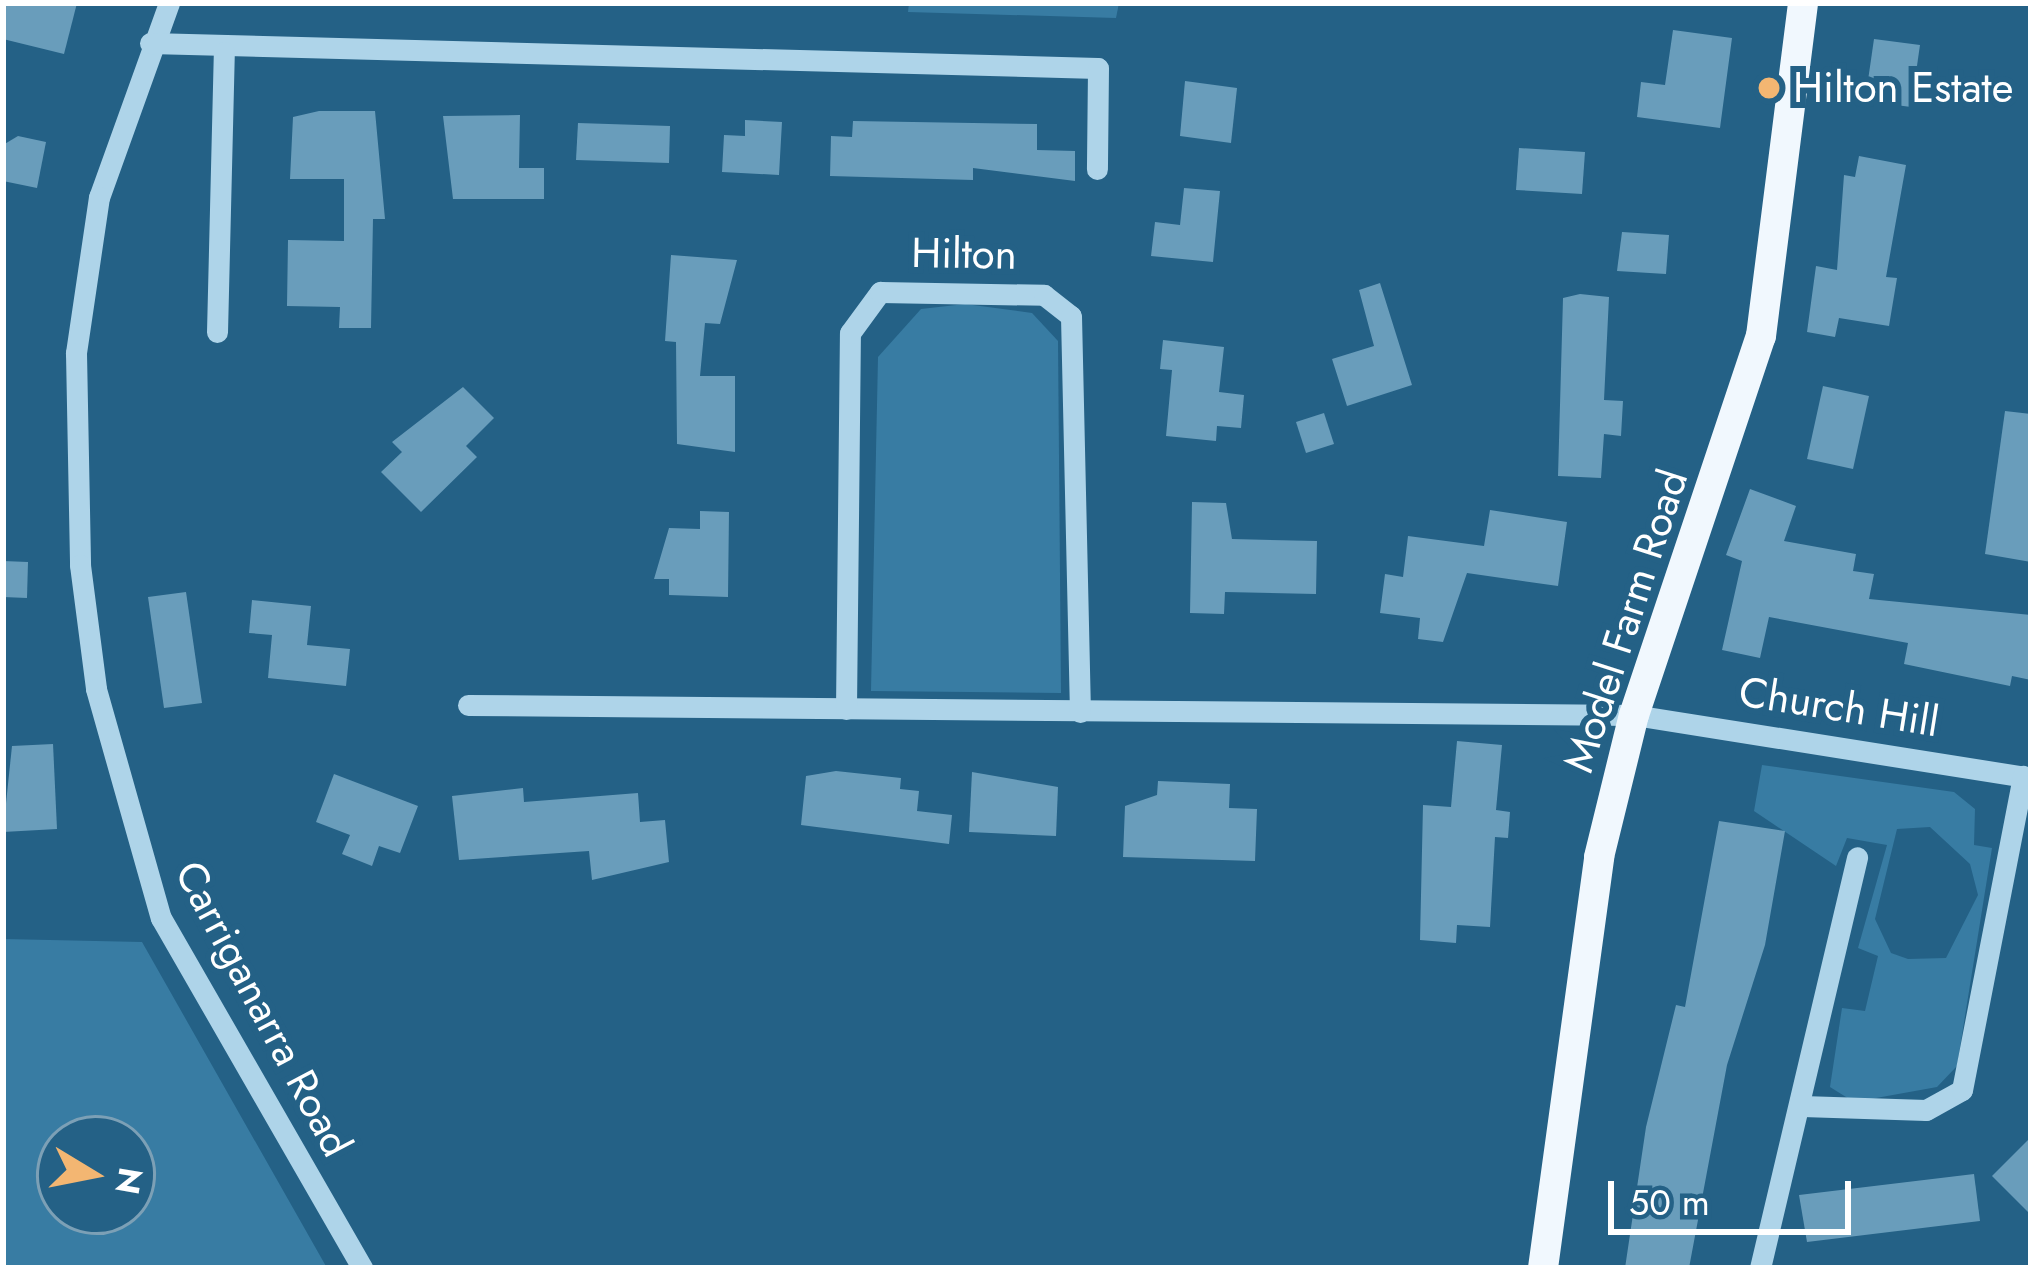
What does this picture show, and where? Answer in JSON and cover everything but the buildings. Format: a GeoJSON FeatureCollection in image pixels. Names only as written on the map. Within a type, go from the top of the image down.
{"type":"FeatureCollection","features":[{"type":"Feature","properties":{"kind":"main road","name":"Model Farm Road"},"geometry":{"type":"LineString","coordinates":[[1543,1268],[1583,935],[1634,715],[1761,336],[1803,3]]}},
{"type":"Feature","properties":{"kind":"street","name":"Carriganarra Road"},"geometry":{"type":"LineString","coordinates":[[169,3],[99,197],[76,353],[80,565],[96,689],[161,918],[362,1268]]}},
{"type":"Feature","properties":{"kind":"street"},"geometry":{"type":"LineString","coordinates":[[151,44],[224,52],[1098,68],[1097,169]]}},
{"type":"Feature","properties":{"kind":"street"},"geometry":{"type":"LineString","coordinates":[[217,332],[224,52]]}},
{"type":"Feature","properties":{"kind":"street","name":"Hilton"},"geometry":{"type":"LineString","coordinates":[[846,709],[850,333],[880,292],[1044,295],[1071,316],[1080,712]]}},
{"type":"Feature","properties":{"kind":"street"},"geometry":{"type":"LineString","coordinates":[[468,705],[1634,715]]}},
{"type":"Feature","properties":{"kind":"street","name":"Church Hill"},"geometry":{"type":"LineString","coordinates":[[1634,715],[2027,777]]}},
{"type":"Feature","properties":{"kind":"street"},"geometry":{"type":"LineString","coordinates":[[1802,1106],[1925,1110],[1962,1090],[2027,777]]}},
{"type":"Feature","properties":{"kind":"street"},"geometry":{"type":"LineString","coordinates":[[1760,1268],[1802,1106],[1857,856]]}},
{"type":"Feature","properties":{"kind":"shaded area"},"geometry":{"type":"Polygon","coordinates":[[[909,3],[1119,3],[1116,18],[908,12],[909,3]]]}},
{"type":"Feature","properties":{"kind":"shaded area"},"geometry":{"type":"Polygon","coordinates":[[[965,304],[1032,313],[1058,341],[1061,693],[871,691],[878,357],[921,309],[965,304]]]}},
{"type":"Feature","properties":{"kind":"shaded area"},"geometry":{"type":"Polygon","coordinates":[[[1762,765],[1954,792],[1975,809],[1974,845],[1992,848],[1957,1066],[1937,1087],[1854,1102],[1830,1087],[1842,1008],[1865,1011],[1878,956],[1858,948],[1887,845],[1847,838],[1836,866],[1754,811],[1762,765]],[[1930,827],[1897,829],[1875,919],[1891,953],[1908,959],[1946,958],[1978,895],[1970,864],[1930,827]]]}},
{"type":"Feature","properties":{"kind":"shaded area"},"geometry":{"type":"Polygon","coordinates":[[[3,939],[142,942],[327,1268],[3,1268],[3,939]]]}},
{"type":"Feature","properties":{"kind":"place","name":"Hilton Estate"},"geometry":{"type":"Point","coordinates":[1769,88]}}]}
